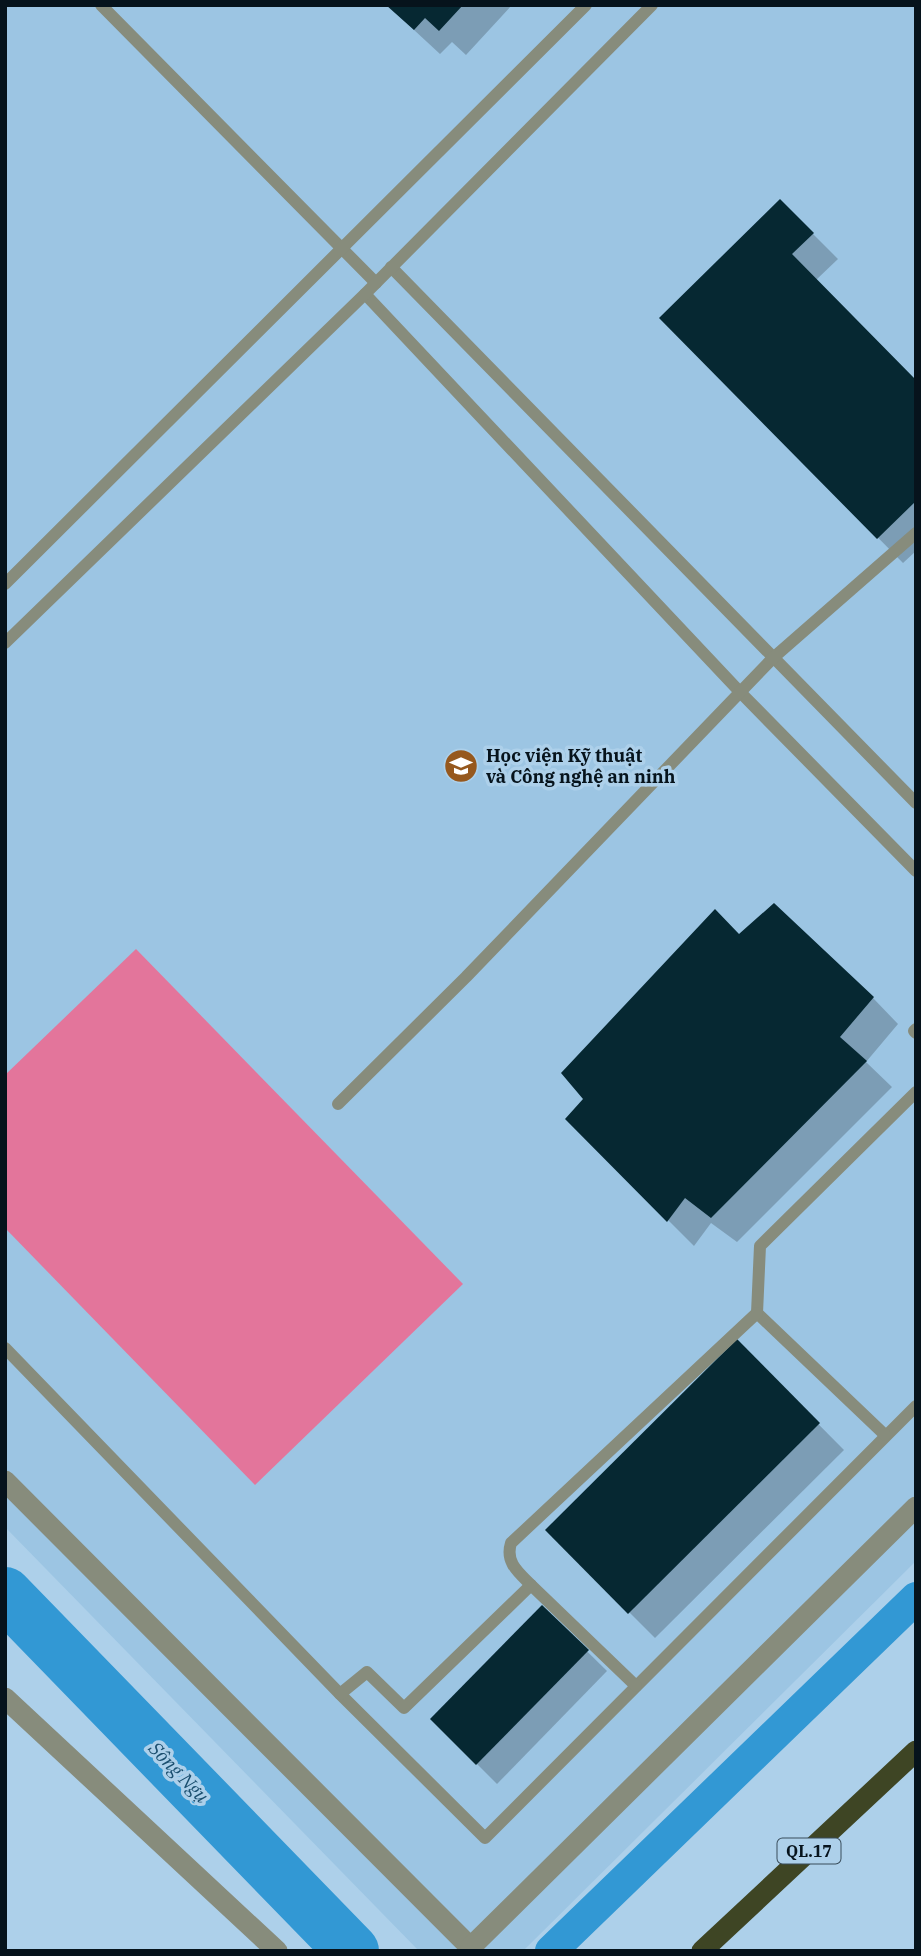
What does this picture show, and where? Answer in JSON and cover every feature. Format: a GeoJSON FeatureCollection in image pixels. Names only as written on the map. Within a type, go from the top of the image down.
{"type":"FeatureCollection","features":[{"type":"Feature","properties":{"kind":"highway","name":"QL.17"},"geometry":{"type":"LineString","coordinates":[[702,1951],[916,1751]]}},
{"type":"Feature","properties":{"kind":"street"},"geometry":{"type":"LineString","coordinates":[[5,1481],[473,1949],[916,1507]]}},
{"type":"Feature","properties":{"kind":"street"},"geometry":{"type":"LineString","coordinates":[[8,1708],[276,1951]]}},
{"type":"Feature","properties":{"kind":"lane"},"geometry":{"type":"LineString","coordinates":[[101,5],[376,283]]}},
{"type":"Feature","properties":{"kind":"lane"},"geometry":{"type":"LineString","coordinates":[[5,584],[586,5]]}},
{"type":"Feature","properties":{"kind":"lane"},"geometry":{"type":"LineString","coordinates":[[5,643],[365,294],[652,5]]}},
{"type":"Feature","properties":{"kind":"lane"},"geometry":{"type":"LineString","coordinates":[[391,267],[916,803]]}},
{"type":"Feature","properties":{"kind":"lane"},"geometry":{"type":"LineString","coordinates":[[365,294],[740,692],[916,871]]}},
{"type":"Feature","properties":{"kind":"lane"},"geometry":{"type":"LineString","coordinates":[[338,1104],[466,977],[773,658],[916,533]]}},
{"type":"Feature","properties":{"kind":"lane"},"geometry":{"type":"LineString","coordinates":[[636,1686],[531,1585],[512,1563],[508,1553],[511,1543],[757,1313],[760,1245],[916,1092]]}},
{"type":"Feature","properties":{"kind":"lane"},"geometry":{"type":"LineString","coordinates":[[757,1313],[886,1435]]}},
{"type":"Feature","properties":{"kind":"lane"},"geometry":{"type":"LineString","coordinates":[[5,1348],[340,1694],[485,1838],[916,1406]]}},
{"type":"Feature","properties":{"kind":"lane"},"geometry":{"type":"LineString","coordinates":[[340,1694],[367,1672],[404,1708],[531,1585]]}},
{"type":"Feature","properties":{"kind":"shaded area","name":"Học viện Kỹ thuật và Công nghệ an ninh"},"geometry":{"type":"Polygon","coordinates":[[[5,5],[916,5],[916,1561],[523,1951],[419,1951],[5,1527],[5,5]]]}},
{"type":"Feature","properties":{"kind":"shaded area"},"geometry":{"type":"Polygon","coordinates":[[[136,949],[463,1284],[255,1485],[5,1228],[5,1075],[136,949]]]}},
{"type":"Feature","properties":{"kind":"building"},"geometry":{"type":"Polygon","coordinates":[[[386,5],[463,5],[439,31],[425,18],[414,30],[386,5]]]}},
{"type":"Feature","properties":{"kind":"building"},"geometry":{"type":"Polygon","coordinates":[[[780,199],[814,233],[792,254],[916,380],[916,501],[877,539],[659,318],[780,199]]]}},
{"type":"Feature","properties":{"kind":"building"},"geometry":{"type":"Polygon","coordinates":[[[774,903],[874,997],[840,1037],[867,1061],[711,1218],[685,1198],[667,1222],[565,1119],[583,1099],[561,1073],[715,909],[739,934],[774,903]]]}},
{"type":"Feature","properties":{"kind":"building"},"geometry":{"type":"Polygon","coordinates":[[[737,1339],[820,1423],[628,1614],[545,1530],[737,1339]]]}},
{"type":"Feature","properties":{"kind":"building"},"geometry":{"type":"Polygon","coordinates":[[[542,1605],[589,1650],[476,1765],[430,1719],[542,1605]]]}},
{"type":"Feature","properties":{"kind":"waterway","name":"Sông Ngụ"},"geometry":{"type":"LineString","coordinates":[[5,1594],[352,1951]]}},
{"type":"Feature","properties":{"kind":"waterway"},"geometry":{"type":"LineString","coordinates":[[551,1951],[916,1598]]}},
{"type":"Feature","properties":{"kind":"place","name":"Học viện Kỹ thuật và Công nghệ an ninh"},"geometry":{"type":"Point","coordinates":[461,766]}}]}
